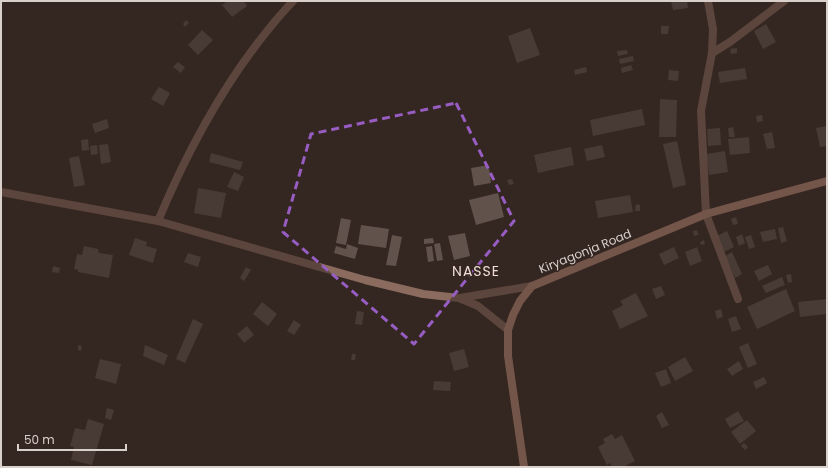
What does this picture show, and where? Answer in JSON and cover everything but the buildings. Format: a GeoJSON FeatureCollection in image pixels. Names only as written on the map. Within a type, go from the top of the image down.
{"type":"FeatureCollection","features":[{"type":"Feature","properties":{"kind":"street"},"geometry":{"type":"LineString","coordinates":[[158,221],[179,171],[219,101],[245,61],[293,1]]}},
{"type":"Feature","properties":{"kind":"street"},"geometry":{"type":"LineString","coordinates":[[708,1],[713,29],[712,53],[701,111],[706,214],[714,240],[738,299]]}},
{"type":"Feature","properties":{"kind":"street"},"geometry":{"type":"LineString","coordinates":[[712,53],[730,42],[784,1]]}},
{"type":"Feature","properties":{"kind":"street","name":"Kiryagonja Road"},"geometry":{"type":"LineString","coordinates":[[524,467],[508,356],[508,330],[520,301],[532,286],[706,214],[827,181]]}},
{"type":"Feature","properties":{"kind":"street"},"geometry":{"type":"LineString","coordinates":[[1,192],[158,221],[364,280],[423,294],[459,298],[532,286]]}},
{"type":"Feature","properties":{"kind":"street"},"geometry":{"type":"LineString","coordinates":[[459,298],[478,306],[508,330]]}},
{"type":"Feature","properties":{"kind":"highlighted area"},"geometry":{"type":"Polygon","coordinates":[[[456,103],[514,221],[414,344],[283,232],[311,134],[456,103]]]}},
{"type":"Feature","properties":{"kind":"district","name":"NASSE"},"geometry":{"type":"Point","coordinates":[476,271]}}]}
